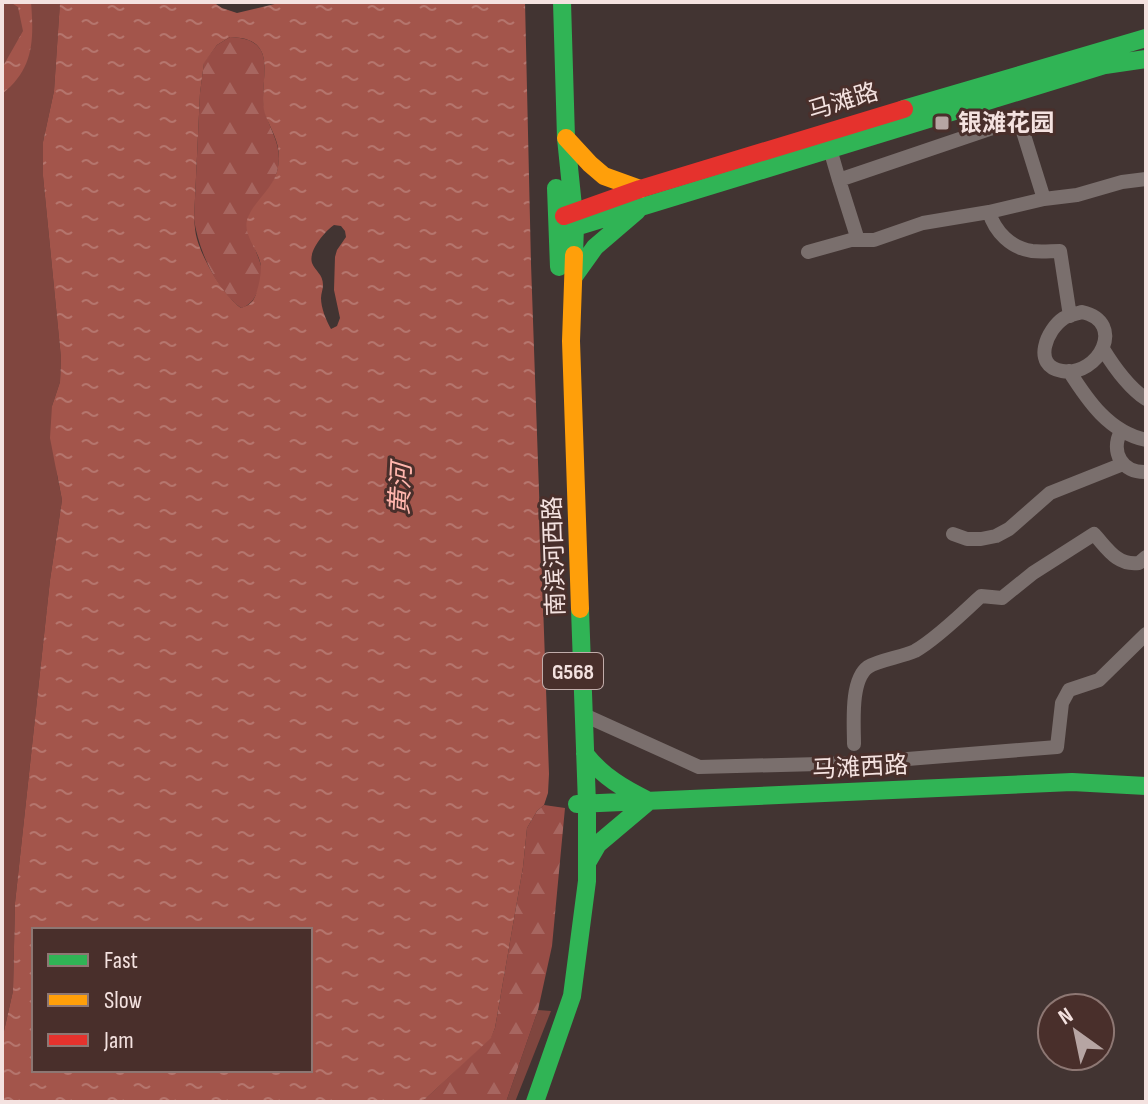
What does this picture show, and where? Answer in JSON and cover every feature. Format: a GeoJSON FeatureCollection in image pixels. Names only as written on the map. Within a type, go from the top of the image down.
{"type":"FeatureCollection","features":[{"type":"Feature","properties":{"kind":"main road","name":"南滨河西路"},"geometry":{"type":"LineString","coordinates":[[524,1102],[562,993],[578,881],[585,754],[571,341],[573,277],[565,222],[553,2]]}},
{"type":"Feature","properties":{"kind":"main road","name":"南滨河西路"},"geometry":{"type":"LineString","coordinates":[[535,1102],[572,996],[587,881],[563,357],[566,138],[562,2]]}},
{"type":"Feature","properties":{"kind":"main road","name":"马滩路"},"geometry":{"type":"LineString","coordinates":[[565,222],[971,88],[1146,38]]}},
{"type":"Feature","properties":{"kind":"main road","name":"马滩路"},"geometry":{"type":"LineString","coordinates":[[643,197],[830,149],[1105,65],[1146,59]]}},
{"type":"Feature","properties":{"kind":"main road"},"geometry":{"type":"LineString","coordinates":[[566,138],[604,176],[643,197],[592,248],[573,277]]}},
{"type":"Feature","properties":{"kind":"main road"},"geometry":{"type":"LineString","coordinates":[[585,754],[609,779],[649,801],[598,844],[587,863]]}},
{"type":"Feature","properties":{"kind":"main road","name":"马滩西路"},"geometry":{"type":"LineString","coordinates":[[582,804],[1072,782],[1146,786]]}},
{"type":"Feature","properties":{"kind":"street"},"geometry":{"type":"LineString","coordinates":[[839,180],[1019,119],[1044,199]]}},
{"type":"Feature","properties":{"kind":"street"},"geometry":{"type":"LineString","coordinates":[[830,149],[858,240]]}},
{"type":"Feature","properties":{"kind":"street"},"geometry":{"type":"LineString","coordinates":[[808,252],[851,240],[874,240],[923,223],[1146,179]]}},
{"type":"Feature","properties":{"kind":"street"},"geometry":{"type":"LineString","coordinates":[[989,212],[996,230],[1016,246],[1032,251],[1060,251],[1070,316]]}},
{"type":"Feature","properties":{"kind":"street"},"geometry":{"type":"LineString","coordinates":[[1082,312],[1097,318],[1105,332],[1103,349],[1089,365],[1069,371],[1051,366],[1044,355],[1050,332],[1064,318],[1082,312]]}},
{"type":"Feature","properties":{"kind":"street"},"geometry":{"type":"LineString","coordinates":[[1103,349],[1114,367],[1146,399]]}},
{"type":"Feature","properties":{"kind":"street"},"geometry":{"type":"LineString","coordinates":[[1069,371],[1103,416],[1121,431],[1146,440]]}},
{"type":"Feature","properties":{"kind":"street"},"geometry":{"type":"LineString","coordinates":[[1121,431],[1117,439],[1118,456],[1123,464],[1138,473],[1146,472]]}},
{"type":"Feature","properties":{"kind":"street"},"geometry":{"type":"LineString","coordinates":[[953,534],[967,539],[996,536],[1009,529],[1050,493],[1123,464]]}},
{"type":"Feature","properties":{"kind":"street"},"geometry":{"type":"LineString","coordinates":[[854,744],[858,682],[867,668],[916,650],[981,596],[1002,598],[1033,573],[1094,534],[1114,556],[1125,563],[1139,563],[1146,557]]}},
{"type":"Feature","properties":{"kind":"street"},"geometry":{"type":"LineString","coordinates":[[584,715],[699,767],[858,763],[1057,747],[1062,703],[1069,690],[1099,680],[1146,634]]}},
{"type":"Feature","properties":{"kind":"shaded area"},"geometry":{"type":"Polygon","coordinates":[[[2,2],[60,2],[54,91],[43,142],[43,176],[61,358],[60,382],[52,406],[62,500],[50,580],[15,903],[13,991],[2,1040],[2,2]]]}},
{"type":"Feature","properties":{"kind":"shaded area"},"geometry":{"type":"Polygon","coordinates":[[[538,1010],[551,1011],[515,1102],[506,1102],[538,1010]]]}},
{"type":"Feature","properties":{"kind":"green space"},"geometry":{"type":"Polygon","coordinates":[[[230,37],[247,40],[263,54],[264,103],[279,153],[274,181],[249,216],[261,278],[255,297],[241,308],[216,280],[200,243],[194,219],[204,62],[217,45],[230,37]]]}},
{"type":"Feature","properties":{"kind":"green space"},"geometry":{"type":"Polygon","coordinates":[[[544,805],[565,808],[552,946],[538,1010],[506,1102],[422,1102],[491,1037],[495,1028],[527,828],[544,805]]]}},
{"type":"Feature","properties":{"kind":"water"},"geometry":{"type":"Polygon","coordinates":[[[10,2],[31,2],[32,41],[26,64],[2,94],[2,68],[23,31],[18,7],[10,2]]]}},
{"type":"Feature","properties":{"kind":"water","name":"黄河"},"geometry":{"type":"Polygon","coordinates":[[[60,2],[213,2],[237,13],[283,2],[525,2],[548,793],[544,805],[527,828],[523,867],[491,1038],[422,1102],[2,1102],[2,1040],[13,991],[15,903],[50,580],[62,500],[50,438],[61,358],[43,176],[43,142],[54,91],[60,2]],[[230,37],[217,45],[204,63],[194,219],[197,239],[209,267],[227,295],[241,308],[250,304],[255,297],[261,270],[247,232],[247,220],[276,175],[279,152],[265,114],[262,54],[257,45],[247,39],[230,37]],[[334,225],[318,242],[311,258],[323,281],[322,306],[331,329],[337,326],[340,318],[334,290],[335,257],[346,237],[341,226],[334,225]]]}},
{"type":"Feature","properties":{"kind":"traffic: fast"},"geometry":{"type":"LineString","coordinates":[[562,2],[566,138],[575,226],[574,255]]}},
{"type":"Feature","properties":{"kind":"traffic: fast"},"geometry":{"type":"LineString","coordinates":[[904,109],[1146,38]]}},
{"type":"Feature","properties":{"kind":"traffic: fast"},"geometry":{"type":"LineString","coordinates":[[566,230],[1105,65],[1146,59]]}},
{"type":"Feature","properties":{"kind":"traffic: fast"},"geometry":{"type":"LineString","coordinates":[[556,188],[559,267]]}},
{"type":"Feature","properties":{"kind":"traffic: fast"},"geometry":{"type":"LineString","coordinates":[[575,275],[595,247],[637,211]]}},
{"type":"Feature","properties":{"kind":"traffic: fast"},"geometry":{"type":"LineString","coordinates":[[535,1102],[572,996],[587,881],[580,609]]}},
{"type":"Feature","properties":{"kind":"traffic: fast"},"geometry":{"type":"LineString","coordinates":[[585,754],[614,781],[649,801],[598,844],[587,863]]}},
{"type":"Feature","properties":{"kind":"traffic: fast"},"geometry":{"type":"LineString","coordinates":[[577,804],[1072,782],[1146,786]]}},
{"type":"Feature","properties":{"kind":"traffic: slow"},"geometry":{"type":"LineString","coordinates":[[566,138],[604,176],[640,189]]}},
{"type":"Feature","properties":{"kind":"traffic: slow"},"geometry":{"type":"LineString","coordinates":[[574,255],[571,341],[580,609]]}},
{"type":"Feature","properties":{"kind":"traffic: jam"},"geometry":{"type":"LineString","coordinates":[[564,216],[640,189],[904,109]]}},
{"type":"Feature","properties":{"kind":"place","name":"银滩花园"},"geometry":{"type":"Point","coordinates":[942,123]}}]}
